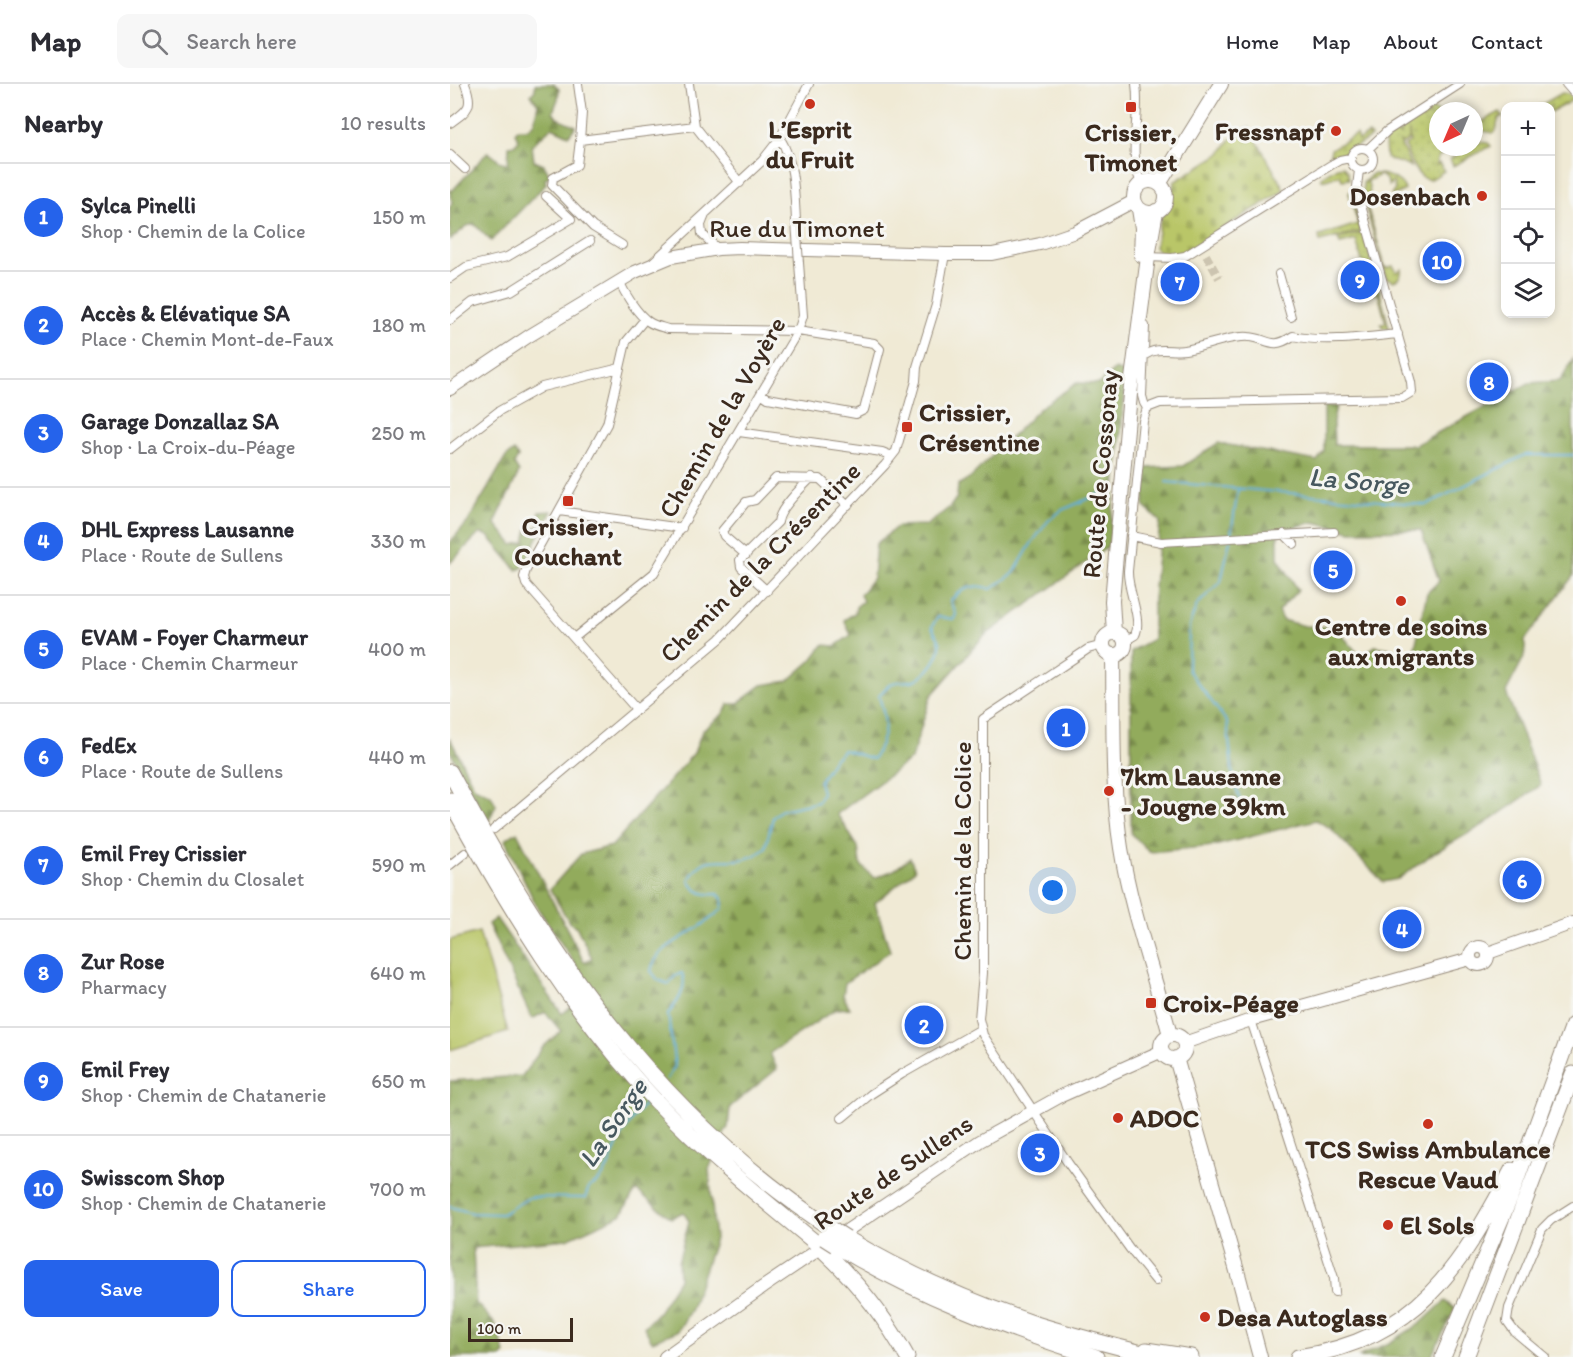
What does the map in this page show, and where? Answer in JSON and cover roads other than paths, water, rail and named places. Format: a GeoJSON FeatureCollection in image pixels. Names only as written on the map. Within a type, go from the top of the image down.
{"type":"FeatureCollection","features":[{"type":"Feature","properties":{"kind":"highway"},"geometry":{"type":"LineString","coordinates":[[450,772],[520,896],[588,996],[654,1077],[714,1139],[773,1188],[830,1241],[887,1323],[907,1357]]}},
{"type":"Feature","properties":{"kind":"highway"},"geometry":{"type":"LineString","coordinates":[[450,800],[509,903],[551,969],[583,1013],[643,1087],[710,1154],[764,1200],[899,1281],[954,1307],[1096,1357]]}},
{"type":"Feature","properties":{"kind":"highway"},"geometry":{"type":"LineString","coordinates":[[1443,1357],[1500,1225],[1573,1024]]}},
{"type":"Feature","properties":{"kind":"highway"},"geometry":{"type":"LineString","coordinates":[[1466,1357],[1573,1074]]}},
{"type":"Feature","properties":{"kind":"highway"},"geometry":{"type":"LineString","coordinates":[[1298,1357],[1341,1347],[1371,1336],[1411,1311],[1435,1290],[1476,1235],[1538,1122]]}},
{"type":"Feature","properties":{"kind":"highway"},"geometry":{"type":"LineString","coordinates":[[830,1241],[905,1270],[978,1303],[1044,1326],[1156,1357]]}},
{"type":"Feature","properties":{"kind":"highway"},"geometry":{"type":"LineString","coordinates":[[1459,1357],[1482,1310]]}},
{"type":"Feature","properties":{"kind":"highway"},"geometry":{"type":"LineString","coordinates":[[1108,1344],[1191,1357]]}},
{"type":"Feature","properties":{"kind":"main road"},"geometry":{"type":"LineString","coordinates":[[1159,184],[1221,84]]}},
{"type":"Feature","properties":{"kind":"main road"},"geometry":{"type":"LineString","coordinates":[[1150,181],[1159,184],[1166,198],[1161,208],[1148,213],[1137,205],[1135,191],[1142,183],[1150,181]]}},
{"type":"Feature","properties":{"kind":"main road","name":"Rue du Timonet"},"geometry":{"type":"LineString","coordinates":[[450,389],[529,336],[620,281],[671,257],[718,249],[992,254],[1040,244],[1075,232],[1137,205]]}},
{"type":"Feature","properties":{"kind":"main road","name":"Route de Cossonay"},"geometry":{"type":"LineString","coordinates":[[1137,205],[1142,228],[1142,323]]}},
{"type":"Feature","properties":{"kind":"main road","name":"Route de Cossonay"},"geometry":{"type":"LineString","coordinates":[[1119,637],[1112,609],[1117,538],[1148,257],[1156,211]]}},
{"type":"Feature","properties":{"kind":"main road"},"geometry":{"type":"LineString","coordinates":[[1108,650],[1123,651],[1119,637],[1105,638],[1108,650],[1115,798],[1120,847],[1129,892],[1170,1035]]}},
{"type":"Feature","properties":{"kind":"main road"},"geometry":{"type":"LineString","coordinates":[[1184,1042],[1251,1020],[1470,959],[1471,950],[1476,946],[1485,948],[1488,953],[1573,922]]}},
{"type":"Feature","properties":{"kind":"main road"},"geometry":{"type":"LineString","coordinates":[[1170,1035],[1178,1036],[1184,1042],[1183,1052],[1176,1058],[1169,1058],[1161,1051],[1161,1043],[1170,1035]]}},
{"type":"Feature","properties":{"kind":"main road","name":"Route de Sullens"},"geometry":{"type":"LineString","coordinates":[[665,1357],[744,1300],[980,1141],[1033,1110],[1161,1051]]}},
{"type":"Feature","properties":{"kind":"main road"},"geometry":{"type":"LineString","coordinates":[[1176,1058],[1260,1357]]}},
{"type":"Feature","properties":{"kind":"street"},"geometry":{"type":"LineString","coordinates":[[450,123],[466,112],[470,105],[471,99],[465,84]]}},
{"type":"Feature","properties":{"kind":"street"},"geometry":{"type":"LineString","coordinates":[[578,84],[582,113],[577,165],[553,178],[552,185],[593,226],[622,245]]}},
{"type":"Feature","properties":{"kind":"street"},"geometry":{"type":"LineString","coordinates":[[689,84],[695,126],[740,183]]}},
{"type":"Feature","properties":{"kind":"street"},"geometry":{"type":"LineString","coordinates":[[652,264],[740,183],[780,138],[810,84]]}},
{"type":"Feature","properties":{"kind":"street"},"geometry":{"type":"LineString","coordinates":[[1136,84],[1138,114],[1134,153],[1135,169],[1142,183]]}},
{"type":"Feature","properties":{"kind":"street"},"geometry":{"type":"LineString","coordinates":[[1148,257],[1185,256],[1331,165],[1350,158],[1357,149],[1368,149],[1387,131],[1460,84]]}},
{"type":"Feature","properties":{"kind":"street"},"geometry":{"type":"LineString","coordinates":[[1566,84],[1573,92]]}},
{"type":"Feature","properties":{"kind":"street"},"geometry":{"type":"LineString","coordinates":[[580,140],[695,126]]}},
{"type":"Feature","properties":{"kind":"street","name":"Chemin de la Voyère"},"geometry":{"type":"LineString","coordinates":[[574,638],[654,573],[798,331],[803,315],[791,166],[786,148],[780,138]]}},
{"type":"Feature","properties":{"kind":"street"},"geometry":{"type":"LineString","coordinates":[[1350,158],[1353,167],[1359,170],[1369,168],[1373,163],[1373,157],[1368,149]]}},
{"type":"Feature","properties":{"kind":"street"},"geometry":{"type":"LineString","coordinates":[[450,155],[465,169]]}},
{"type":"Feature","properties":{"kind":"street"},"geometry":{"type":"LineString","coordinates":[[1147,408],[1160,403],[1402,398],[1412,392],[1398,334],[1360,202],[1357,187],[1359,170]]}},
{"type":"Feature","properties":{"kind":"street"},"geometry":{"type":"LineString","coordinates":[[450,278],[465,267],[507,257],[571,219],[546,196]]}},
{"type":"Feature","properties":{"kind":"street"},"geometry":{"type":"LineString","coordinates":[[705,215],[701,225],[702,234],[718,249]]}},
{"type":"Feature","properties":{"kind":"street"},"geometry":{"type":"LineString","coordinates":[[450,320],[474,302],[511,291],[590,241]]}},
{"type":"Feature","properties":{"kind":"street"},"geometry":{"type":"LineString","coordinates":[[1201,246],[1206,255]]}},
{"type":"Feature","properties":{"kind":"street","name":"Chemin de la Crésentine"},"geometry":{"type":"LineString","coordinates":[[494,829],[718,640],[767,591],[892,456],[916,381],[917,367],[936,304],[945,254]]}},
{"type":"Feature","properties":{"kind":"street"},"geometry":{"type":"LineString","coordinates":[[1279,274],[1291,317]]}},
{"type":"Feature","properties":{"kind":"street"},"geometry":{"type":"LineString","coordinates":[[620,281],[645,319],[661,327],[683,330],[798,331],[878,345],[880,349],[864,410],[856,414],[768,398],[762,394]]}},
{"type":"Feature","properties":{"kind":"street"},"geometry":{"type":"LineString","coordinates":[[637,710],[526,584],[524,577],[607,424],[626,342],[645,319]]}},
{"type":"Feature","properties":{"kind":"street"},"geometry":{"type":"LineString","coordinates":[[1142,323],[1145,355],[1142,396],[1147,408]]}},
{"type":"Feature","properties":{"kind":"street"},"geometry":{"type":"LineString","coordinates":[[1145,355],[1156,350],[1185,350],[1249,337],[1271,344],[1293,336],[1320,339],[1398,334]]}},
{"type":"Feature","properties":{"kind":"street"},"geometry":{"type":"LineString","coordinates":[[450,449],[499,411],[542,387],[620,368]]}},
{"type":"Feature","properties":{"kind":"street"},"geometry":{"type":"LineString","coordinates":[[1119,637],[1135,635],[1138,626],[1128,583],[1143,421],[1147,408]]}},
{"type":"Feature","properties":{"kind":"street"},"geometry":{"type":"LineString","coordinates":[[738,432],[882,452],[892,456]]}},
{"type":"Feature","properties":{"kind":"street"},"geometry":{"type":"LineString","coordinates":[[746,555],[724,536],[722,531],[746,502],[754,500],[776,478],[812,477],[820,479],[848,505]]}},
{"type":"Feature","properties":{"kind":"street"},"geometry":{"type":"LineString","coordinates":[[767,591],[741,567],[740,560],[778,522],[778,516],[812,477]]}},
{"type":"Feature","properties":{"kind":"street"},"geometry":{"type":"LineString","coordinates":[[558,511],[682,528]]}},
{"type":"Feature","properties":{"kind":"street"},"geometry":{"type":"LineString","coordinates":[[1131,536],[1161,542],[1334,532]]}},
{"type":"Feature","properties":{"kind":"street"},"geometry":{"type":"LineString","coordinates":[[1284,534],[1294,544]]}},
{"type":"Feature","properties":{"kind":"street","name":"Chemin de la Colice"},"geometry":{"type":"LineString","coordinates":[[981,1029],[979,1019],[983,974],[983,719],[1088,649],[1108,650]]}},
{"type":"Feature","properties":{"kind":"street"},"geometry":{"type":"LineString","coordinates":[[450,865],[465,852]]}},
{"type":"Feature","properties":{"kind":"street"},"geometry":{"type":"LineString","coordinates":[[1251,1020],[1334,1278],[1335,1292]]}},
{"type":"Feature","properties":{"kind":"street"},"geometry":{"type":"LineString","coordinates":[[842,1118],[877,1090],[981,1029],[1068,1163],[1156,1281]]}},
{"type":"Feature","properties":{"kind":"street"},"geometry":{"type":"LineString","coordinates":[[1545,1357],[1515,1332],[1507,1321],[1509,1308],[1542,1228],[1573,1206]]}},
{"type":"Feature","properties":{"kind":"waterway","name":"La Sorge"},"geometry":{"type":"LineString","coordinates":[[1166,482],[1426,505],[1525,455],[1573,455]]}},
{"type":"Feature","properties":{"kind":"waterway"},"geometry":{"type":"LineString","coordinates":[[1231,534],[1238,489]]}},
{"type":"Feature","properties":{"kind":"waterway","name":"La Sorge"},"geometry":{"type":"LineString","coordinates":[[667,1079],[675,1066],[668,1014],[681,995],[684,984],[682,973],[675,976],[669,984],[658,980],[651,971],[658,956],[664,950],[722,909],[723,900],[718,894],[708,894],[694,888],[689,880],[694,872],[699,866],[709,861],[746,859],[765,849],[773,817],[781,810],[818,802],[822,792],[819,782],[833,760],[844,750],[873,759],[885,728],[879,696],[893,683],[912,681],[920,677],[933,664],[939,653],[940,643],[932,626],[938,617],[954,619],[956,614],[950,601],[968,588],[979,586],[991,589],[1014,573],[1048,521],[1062,510],[1102,493]]}},
{"type":"Feature","properties":{"kind":"waterway"},"geometry":{"type":"LineString","coordinates":[[1230,540],[1221,581],[1197,605],[1189,626],[1188,670],[1227,722],[1233,776],[1244,815]]}},
{"type":"Feature","properties":{"kind":"waterway","name":"La Sorge"},"geometry":{"type":"LineString","coordinates":[[450,1207],[473,1213],[502,1214],[530,1197],[585,1198],[589,1187],[600,1179],[608,1167],[622,1135],[647,1101]]}},
{"type":"Feature","properties":{"kind":"tunnel"},"geometry":{"type":"LineString","coordinates":[[1206,255],[1219,278]]}},
{"type":"Feature","properties":{"kind":"place","name":"L’Esprit du Fruit"},"geometry":{"type":"Point","coordinates":[810,104]}},
{"type":"Feature","properties":{"kind":"place","name":"Crissier, Timonet"},"geometry":{"type":"Point","coordinates":[1131,107]}},
{"type":"Feature","properties":{"kind":"place","name":"Fressnapf"},"geometry":{"type":"Point","coordinates":[1336,131]}},
{"type":"Feature","properties":{"kind":"place","name":"Dosenbach"},"geometry":{"type":"Point","coordinates":[1482,196]}},
{"type":"Feature","properties":{"kind":"place","name":"Swisscom Shop"},"geometry":{"type":"Point","coordinates":[1442,261]}},
{"type":"Feature","properties":{"kind":"place","name":"Emil Frey"},"geometry":{"type":"Point","coordinates":[1360,280]}},
{"type":"Feature","properties":{"kind":"place","name":"Emil Frey Crissier"},"geometry":{"type":"Point","coordinates":[1180,282]}},
{"type":"Feature","properties":{"kind":"place","name":"Zur Rose"},"geometry":{"type":"Point","coordinates":[1489,382]}},
{"type":"Feature","properties":{"kind":"place","name":"Crissier, Crésentine"},"geometry":{"type":"Point","coordinates":[907,427]}},
{"type":"Feature","properties":{"kind":"place","name":"Crissier, Couchant"},"geometry":{"type":"Point","coordinates":[568,501]}},
{"type":"Feature","properties":{"kind":"place","name":"EVAM - Foyer Charmeur"},"geometry":{"type":"Point","coordinates":[1333,570]}},
{"type":"Feature","properties":{"kind":"place","name":"Centre de soins aux migrants"},"geometry":{"type":"Point","coordinates":[1401,601]}},
{"type":"Feature","properties":{"kind":"place","name":"Sylca Pinelli"},"geometry":{"type":"Point","coordinates":[1066,728]}},
{"type":"Feature","properties":{"kind":"place","name":"7km Lausanne - Jougne 39km"},"geometry":{"type":"Point","coordinates":[1109,791]}},
{"type":"Feature","properties":{"kind":"place","name":"FedEx"},"geometry":{"type":"Point","coordinates":[1522,880]}},
{"type":"Feature","properties":{"kind":"place","name":"DHL Express Lausanne"},"geometry":{"type":"Point","coordinates":[1402,929]}},
{"type":"Feature","properties":{"kind":"place","name":"Croix-Péage"},"geometry":{"type":"Point","coordinates":[1151,1003]}},
{"type":"Feature","properties":{"kind":"place","name":"Accès & Elévatique SA"},"geometry":{"type":"Point","coordinates":[924,1025]}},
{"type":"Feature","properties":{"kind":"place","name":"ADOC"},"geometry":{"type":"Point","coordinates":[1118,1118]}},
{"type":"Feature","properties":{"kind":"place","name":"TCS Swiss Ambulance Rescue Vaud"},"geometry":{"type":"Point","coordinates":[1428,1124]}},
{"type":"Feature","properties":{"kind":"place","name":"Garage Donzallaz SA"},"geometry":{"type":"Point","coordinates":[1040,1153]}},
{"type":"Feature","properties":{"kind":"place","name":"El Sols"},"geometry":{"type":"Point","coordinates":[1388,1225]}},
{"type":"Feature","properties":{"kind":"place","name":"Desa Autoglass"},"geometry":{"type":"Point","coordinates":[1205,1317]}}]}
